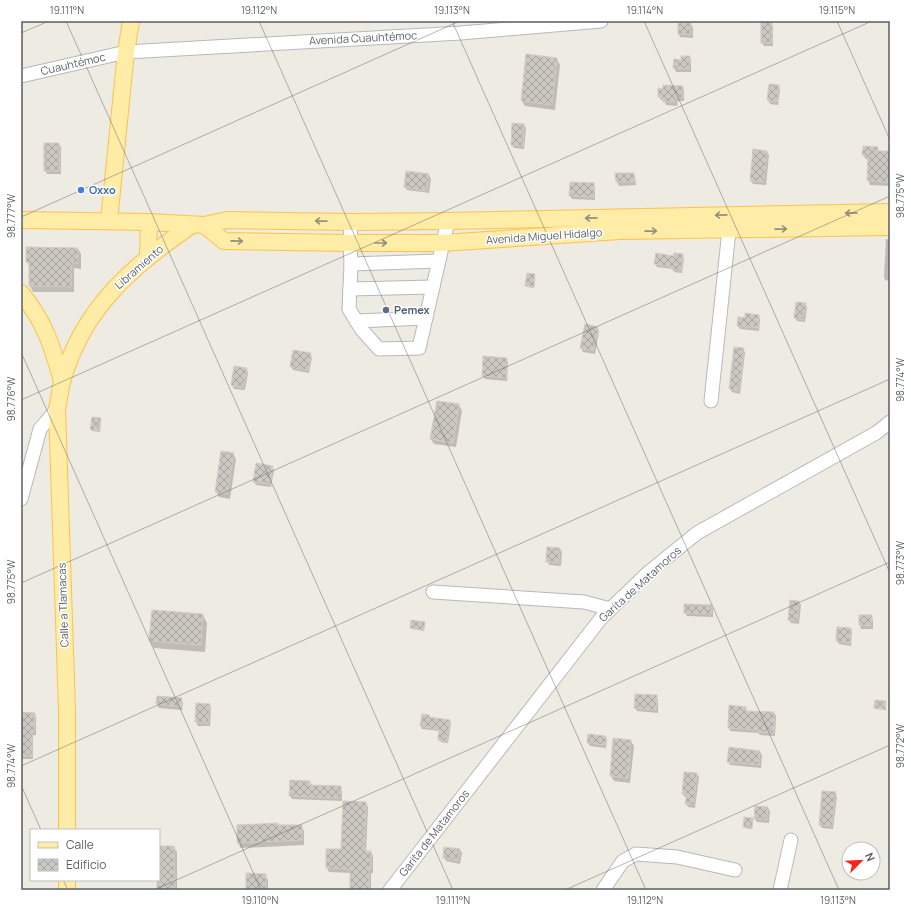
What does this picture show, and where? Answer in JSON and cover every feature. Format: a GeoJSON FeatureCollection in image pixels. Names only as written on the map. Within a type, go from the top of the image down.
{"type":"FeatureCollection","features":[{"type":"Feature","properties":{"kind":"main road"},"geometry":{"type":"LineString","coordinates":[[109,221],[126,52],[131,21]]}},
{"type":"Feature","properties":{"kind":"main road","name":"Avenida Miguel Hidalgo"},"geometry":{"type":"LineString","coordinates":[[198,225],[224,241],[442,243],[619,224],[729,230],[760,222],[890,212]]}},
{"type":"Feature","properties":{"kind":"main road","name":"Avenida Miguel Hidalgo"},"geometry":{"type":"LineString","coordinates":[[21,220],[149,222],[198,225],[227,220],[351,222],[448,221],[619,224],[760,222],[890,227]]}},
{"type":"Feature","properties":{"kind":"main road"},"geometry":{"type":"LineString","coordinates":[[148,257],[149,222]]}},
{"type":"Feature","properties":{"kind":"main road","name":"Libramiento"},"geometry":{"type":"LineString","coordinates":[[62,381],[79,339],[93,314],[114,288],[128,273],[148,257],[198,225]]}},
{"type":"Feature","properties":{"kind":"main road"},"geometry":{"type":"LineString","coordinates":[[21,293],[42,322],[52,343],[62,381]]}},
{"type":"Feature","properties":{"kind":"main road","name":"Calle a Tlamacas"},"geometry":{"type":"LineString","coordinates":[[62,381],[57,409],[67,711],[67,829]]}},
{"type":"Feature","properties":{"kind":"street","name":"Avenida Cuauhtémoc"},"geometry":{"type":"LineString","coordinates":[[126,52],[461,33],[601,21]]}},
{"type":"Feature","properties":{"kind":"street","name":"Cuauhtémoc"},"geometry":{"type":"LineString","coordinates":[[21,76],[126,52]]}},
{"type":"Feature","properties":{"kind":"street"},"geometry":{"type":"LineString","coordinates":[[351,222],[349,309],[362,330],[379,348],[419,348],[448,221]]}},
{"type":"Feature","properties":{"kind":"street"},"geometry":{"type":"LineString","coordinates":[[711,401],[729,230]]}},
{"type":"Feature","properties":{"kind":"street"},"geometry":{"type":"LineString","coordinates":[[351,264],[439,261]]}},
{"type":"Feature","properties":{"kind":"street"},"geometry":{"type":"LineString","coordinates":[[350,289],[433,287]]}},
{"type":"Feature","properties":{"kind":"street"},"geometry":{"type":"LineString","coordinates":[[356,321],[426,318]]}},
{"type":"Feature","properties":{"kind":"street"},"geometry":{"type":"LineString","coordinates":[[21,500],[40,430],[57,409]]}},
{"type":"Feature","properties":{"kind":"street","name":"Garita de Matamoros"},"geometry":{"type":"LineString","coordinates":[[390,890],[602,617],[649,572],[697,533],[876,433],[890,422]]}},
{"type":"Feature","properties":{"kind":"street"},"geometry":{"type":"LineString","coordinates":[[433,592],[584,602],[610,609]]}},
{"type":"Feature","properties":{"kind":"street"},"geometry":{"type":"LineString","coordinates":[[780,889],[791,840]]}},
{"type":"Feature","properties":{"kind":"street"},"geometry":{"type":"LineString","coordinates":[[603,890],[623,861],[636,854],[677,857],[735,870]]}},
{"type":"Feature","properties":{"kind":"building"},"geometry":{"type":"Polygon","coordinates":[[[761,22],[772,22],[772,43],[761,43],[761,22]]]}},
{"type":"Feature","properties":{"kind":"building"},"geometry":{"type":"Polygon","coordinates":[[[678,23],[691,23],[691,35],[678,34],[678,23]]]}},
{"type":"Feature","properties":{"kind":"building"},"geometry":{"type":"Polygon","coordinates":[[[526,54],[557,58],[552,105],[521,101],[526,54]]]}},
{"type":"Feature","properties":{"kind":"building"},"geometry":{"type":"Polygon","coordinates":[[[681,56],[690,56],[689,69],[673,68],[674,59],[681,60],[681,56]]]}},
{"type":"Feature","properties":{"kind":"building"},"geometry":{"type":"Polygon","coordinates":[[[769,84],[779,85],[777,102],[767,100],[769,84]]]}},
{"type":"Feature","properties":{"kind":"building"},"geometry":{"type":"Polygon","coordinates":[[[663,85],[683,86],[683,98],[676,98],[676,102],[663,102],[663,97],[658,97],[658,88],[663,89],[663,85]]]}},
{"type":"Feature","properties":{"kind":"building"},"geometry":{"type":"Polygon","coordinates":[[[512,123],[524,124],[523,146],[511,145],[512,123]]]}},
{"type":"Feature","properties":{"kind":"building"},"geometry":{"type":"Polygon","coordinates":[[[44,143],[59,143],[60,171],[44,171],[44,143]]]}},
{"type":"Feature","properties":{"kind":"building"},"geometry":{"type":"Polygon","coordinates":[[[863,146],[878,147],[878,151],[890,151],[890,183],[867,180],[868,156],[862,155],[863,146]]]}},
{"type":"Feature","properties":{"kind":"building"},"geometry":{"type":"Polygon","coordinates":[[[753,149],[767,151],[764,182],[750,181],[753,149]]]}},
{"type":"Feature","properties":{"kind":"building"},"geometry":{"type":"Polygon","coordinates":[[[406,171],[429,174],[427,191],[404,187],[406,171]]]}},
{"type":"Feature","properties":{"kind":"building"},"geometry":{"type":"Polygon","coordinates":[[[615,173],[634,173],[634,182],[616,182],[615,173]]]}},
{"type":"Feature","properties":{"kind":"building"},"geometry":{"type":"Polygon","coordinates":[[[570,182],[594,183],[594,197],[569,196],[570,182]]]}},
{"type":"Feature","properties":{"kind":"building"},"geometry":{"type":"Polygon","coordinates":[[[26,247],[78,248],[78,263],[72,263],[71,287],[29,286],[29,262],[26,262],[26,247]]]}},
{"type":"Feature","properties":{"kind":"building"},"geometry":{"type":"Polygon","coordinates":[[[656,253],[673,256],[674,253],[683,254],[681,271],[672,270],[672,267],[654,264],[656,253]]]}},
{"type":"Feature","properties":{"kind":"building"},"geometry":{"type":"Polygon","coordinates":[[[527,273],[535,274],[534,287],[525,286],[527,273]]]}},
{"type":"Feature","properties":{"kind":"building"},"geometry":{"type":"Polygon","coordinates":[[[796,302],[806,303],[803,320],[794,318],[796,302]]]}},
{"type":"Feature","properties":{"kind":"building"},"geometry":{"type":"Polygon","coordinates":[[[745,313],[759,315],[758,328],[737,326],[738,317],[745,318],[745,313]]]}},
{"type":"Feature","properties":{"kind":"building"},"geometry":{"type":"Polygon","coordinates":[[[585,324],[598,327],[593,351],[580,348],[585,324]]]}},
{"type":"Feature","properties":{"kind":"building"},"geometry":{"type":"Polygon","coordinates":[[[734,347],[744,348],[739,391],[729,389],[734,347]]]}},
{"type":"Feature","properties":{"kind":"building"},"geometry":{"type":"Polygon","coordinates":[[[293,350],[311,353],[308,370],[290,367],[293,350]]]}},
{"type":"Feature","properties":{"kind":"building"},"geometry":{"type":"Polygon","coordinates":[[[483,356],[507,358],[506,378],[482,376],[483,356]]]}},
{"type":"Feature","properties":{"kind":"building"},"geometry":{"type":"Polygon","coordinates":[[[234,366],[247,368],[243,388],[231,385],[234,366]]]}},
{"type":"Feature","properties":{"kind":"building"},"geometry":{"type":"Polygon","coordinates":[[[437,401],[459,404],[453,443],[430,439],[437,401]]]}},
{"type":"Feature","properties":{"kind":"building"},"geometry":{"type":"Polygon","coordinates":[[[92,417],[101,418],[99,431],[90,429],[92,417]]]}},
{"type":"Feature","properties":{"kind":"building"},"geometry":{"type":"Polygon","coordinates":[[[221,451],[234,453],[227,494],[215,492],[221,451]]]}},
{"type":"Feature","properties":{"kind":"building"},"geometry":{"type":"Polygon","coordinates":[[[256,463],[273,466],[270,484],[253,482],[256,463]]]}},
{"type":"Feature","properties":{"kind":"building"},"geometry":{"type":"Polygon","coordinates":[[[547,547],[560,548],[559,563],[546,562],[547,547]]]}},
{"type":"Feature","properties":{"kind":"building"},"geometry":{"type":"Polygon","coordinates":[[[790,600],[799,601],[797,621],[788,620],[790,600]]]}},
{"type":"Feature","properties":{"kind":"building"},"geometry":{"type":"Polygon","coordinates":[[[684,604],[712,605],[711,614],[684,613],[684,604]]]}},
{"type":"Feature","properties":{"kind":"building"},"geometry":{"type":"Polygon","coordinates":[[[152,610],[203,614],[201,645],[149,641],[152,610]]]}},
{"type":"Feature","properties":{"kind":"building"},"geometry":{"type":"Polygon","coordinates":[[[859,615],[872,615],[871,626],[859,625],[859,615]]]}},
{"type":"Feature","properties":{"kind":"building"},"geometry":{"type":"Polygon","coordinates":[[[411,620],[425,622],[424,630],[410,628],[411,620]]]}},
{"type":"Feature","properties":{"kind":"building"},"geometry":{"type":"Polygon","coordinates":[[[837,627],[851,628],[850,643],[836,641],[837,627]]]}},
{"type":"Feature","properties":{"kind":"building"},"geometry":{"type":"Polygon","coordinates":[[[635,694],[657,695],[656,710],[634,708],[635,694]]]}},
{"type":"Feature","properties":{"kind":"building"},"geometry":{"type":"Polygon","coordinates":[[[157,696],[182,698],[181,707],[156,704],[157,696]]]}},
{"type":"Feature","properties":{"kind":"building"},"geometry":{"type":"Polygon","coordinates":[[[875,700],[886,701],[885,709],[874,708],[875,700]]]}},
{"type":"Feature","properties":{"kind":"building"},"geometry":{"type":"Polygon","coordinates":[[[196,703],[210,704],[208,724],[195,722],[196,703]]]}},
{"type":"Feature","properties":{"kind":"building"},"geometry":{"type":"Polygon","coordinates":[[[729,705],[746,707],[746,711],[774,712],[774,733],[728,728],[729,705]]]}},
{"type":"Feature","properties":{"kind":"building"},"geometry":{"type":"Polygon","coordinates":[[[21,712],[35,713],[34,732],[32,732],[32,756],[21,756],[21,712]]]}},
{"type":"Feature","properties":{"kind":"building"},"geometry":{"type":"Polygon","coordinates":[[[422,714],[429,715],[429,717],[450,720],[447,741],[438,740],[439,729],[420,726],[422,714]]]}},
{"type":"Feature","properties":{"kind":"building"},"geometry":{"type":"Polygon","coordinates":[[[588,734],[606,736],[605,745],[587,743],[588,734]]]}},
{"type":"Feature","properties":{"kind":"building"},"geometry":{"type":"Polygon","coordinates":[[[613,738],[631,740],[628,778],[610,776],[613,738]]]}},
{"type":"Feature","properties":{"kind":"building"},"geometry":{"type":"Polygon","coordinates":[[[729,747],[760,751],[759,765],[727,762],[729,747]]]}},
{"type":"Feature","properties":{"kind":"building"},"geometry":{"type":"Polygon","coordinates":[[[684,772],[697,773],[694,805],[685,804],[687,794],[682,794],[684,772]]]}},
{"type":"Feature","properties":{"kind":"building"},"geometry":{"type":"Polygon","coordinates":[[[290,780],[310,781],[310,785],[341,786],[341,798],[289,796],[290,780]]]}},
{"type":"Feature","properties":{"kind":"building"},"geometry":{"type":"Polygon","coordinates":[[[822,791],[836,792],[832,826],[819,825],[822,791]]]}},
{"type":"Feature","properties":{"kind":"building"},"geometry":{"type":"Polygon","coordinates":[[[343,801],[366,802],[364,851],[371,851],[369,890],[350,890],[350,869],[326,868],[326,849],[341,849],[343,801]]]}},
{"type":"Feature","properties":{"kind":"building"},"geometry":{"type":"Polygon","coordinates":[[[755,806],[768,807],[767,820],[754,819],[755,806]]]}},
{"type":"Feature","properties":{"kind":"building"},"geometry":{"type":"Polygon","coordinates":[[[744,817],[753,818],[752,828],[743,827],[744,817]]]}},
{"type":"Feature","properties":{"kind":"building"},"geometry":{"type":"Polygon","coordinates":[[[278,823],[278,825],[302,825],[302,840],[237,843],[237,825],[278,823]]]}},
{"type":"Feature","properties":{"kind":"building"},"geometry":{"type":"Polygon","coordinates":[[[160,846],[174,846],[175,890],[157,890],[157,881],[160,881],[160,846]]]}},
{"type":"Feature","properties":{"kind":"building"},"geometry":{"type":"Polygon","coordinates":[[[444,847],[460,849],[458,861],[443,858],[444,847]]]}},
{"type":"Feature","properties":{"kind":"building"},"geometry":{"type":"Polygon","coordinates":[[[246,873],[266,874],[266,890],[246,890],[246,873]]]}},
{"type":"Feature","properties":{"kind":"place","name":"Oxxo"},"geometry":{"type":"Point","coordinates":[81,190]}},
{"type":"Feature","properties":{"kind":"place","name":"Pemex"},"geometry":{"type":"Point","coordinates":[386,310]}}]}
